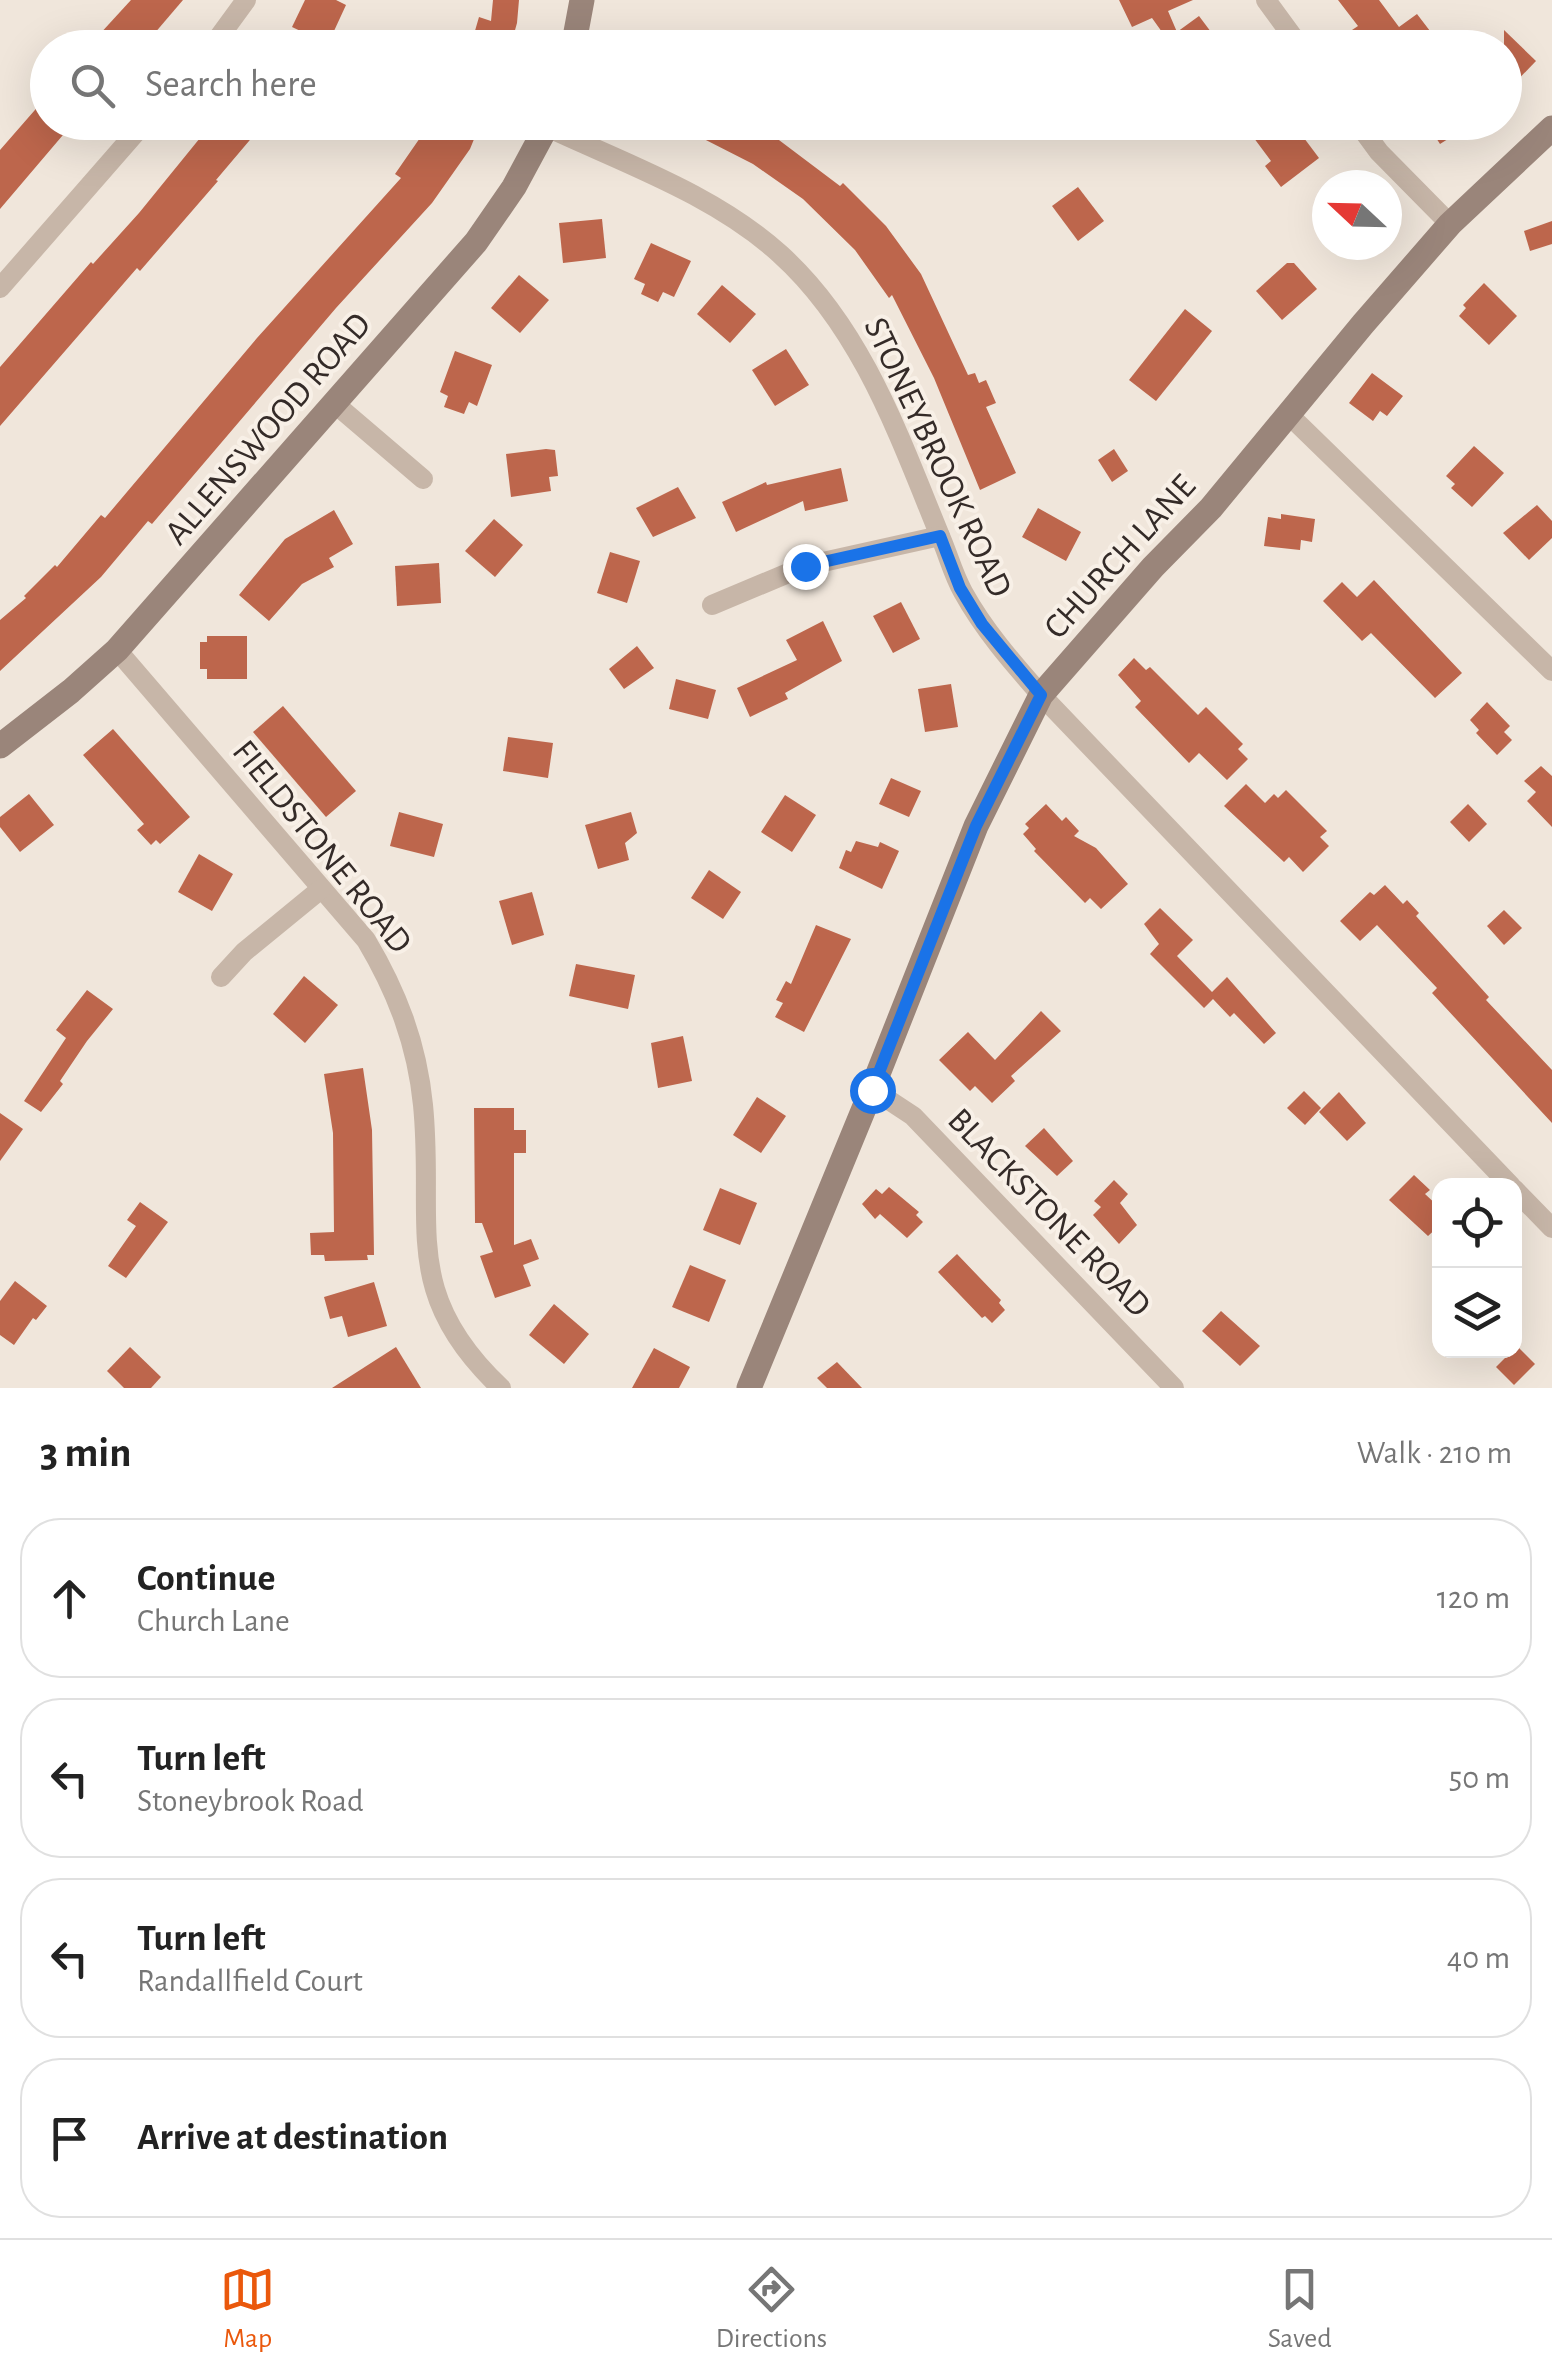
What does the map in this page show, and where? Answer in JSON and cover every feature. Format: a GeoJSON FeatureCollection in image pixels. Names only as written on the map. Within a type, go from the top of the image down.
{"type":"FeatureCollection","features":[{"type":"Feature","properties":{"kind":"street"},"geometry":{"type":"LineString","coordinates":[[224,30],[246,0]]}},
{"type":"Feature","properties":{"kind":"street"},"geometry":{"type":"LineString","coordinates":[[576,30],[582,0]]}},
{"type":"Feature","properties":{"kind":"street"},"geometry":{"type":"LineString","coordinates":[[1266,0],[1288,30]]}},
{"type":"Feature","properties":{"kind":"street","name":"CHURCH LANE"},"geometry":{"type":"LineString","coordinates":[[749,1388],[976,826],[1041,695],[1153,567],[1211,508],[1450,224],[1552,128]]}},
{"type":"Feature","properties":{"kind":"street"},"geometry":{"type":"LineString","coordinates":[[0,288],[129,140]]}},
{"type":"Feature","properties":{"kind":"street","name":"ALLENSWOOD ROAD"},"geometry":{"type":"LineString","coordinates":[[0,746],[71,692],[117,650],[476,242],[514,187],[540,140]]}},
{"type":"Feature","properties":{"kind":"street","name":"STONEYBROOK ROAD"},"geometry":{"type":"LineString","coordinates":[[579,140],[702,200],[743,225],[793,267],[848,332],[960,588],[982,624],[1041,695],[1504,1178]]}},
{"type":"Feature","properties":{"kind":"street"},"geometry":{"type":"LineString","coordinates":[[1371,140],[1450,224]]}},
{"type":"Feature","properties":{"kind":"street"},"geometry":{"type":"LineString","coordinates":[[334,403],[423,479]]}},
{"type":"Feature","properties":{"kind":"street"},"geometry":{"type":"LineString","coordinates":[[1288,414],[1552,671]]}},
{"type":"Feature","properties":{"kind":"street"},"geometry":{"type":"LineString","coordinates":[[712,605],[805,566],[940,536]]}},
{"type":"Feature","properties":{"kind":"street","name":"FIELDSTONE ROAD"},"geometry":{"type":"LineString","coordinates":[[117,650],[366,940],[392,983],[417,1062],[424,1106],[426,1260],[438,1303],[453,1333],[501,1388]]}},
{"type":"Feature","properties":{"kind":"street"},"geometry":{"type":"LineString","coordinates":[[221,977],[244,952],[321,889]]}},
{"type":"Feature","properties":{"kind":"street","name":"BLACKSTONE ROAD"},"geometry":{"type":"LineString","coordinates":[[872,1090],[913,1116],[1174,1388]]}},
{"type":"Feature","properties":{"kind":"street","name":"STONEYBROOK ROAD"},"geometry":{"type":"LineString","coordinates":[[1522,1196],[1552,1228]]}},
{"type":"Feature","properties":{"kind":"building"},"geometry":{"type":"Polygon","coordinates":[[[131,0],[183,0],[157,30],[104,30],[131,0]]]}},
{"type":"Feature","properties":{"kind":"building"},"geometry":{"type":"Polygon","coordinates":[[[305,0],[336,0],[346,5],[334,30],[292,27],[305,0]]]}},
{"type":"Feature","properties":{"kind":"building"},"geometry":{"type":"Polygon","coordinates":[[[493,0],[519,0],[515,30],[475,30],[479,17],[491,21],[493,0]]]}},
{"type":"Feature","properties":{"kind":"building"},"geometry":{"type":"Polygon","coordinates":[[[1119,0],[1193,0],[1168,11],[1176,30],[1161,30],[1152,18],[1132,27],[1119,0]]]}},
{"type":"Feature","properties":{"kind":"building"},"geometry":{"type":"Polygon","coordinates":[[[1338,0],[1379,0],[1399,27],[1417,14],[1429,30],[1352,30],[1358,26],[1338,0]]]}},
{"type":"Feature","properties":{"kind":"building"},"geometry":{"type":"Polygon","coordinates":[[[1199,16],[1210,30],[1180,30],[1199,16]]]}},
{"type":"Feature","properties":{"kind":"building"},"geometry":{"type":"Polygon","coordinates":[[[1522,47],[1536,61],[1522,75],[1522,47]]]}},
{"type":"Feature","properties":{"kind":"building"},"geometry":{"type":"Polygon","coordinates":[[[30,116],[30,140],[59,140],[0,209],[0,150],[30,116]]]}},
{"type":"Feature","properties":{"kind":"building"},"geometry":{"type":"Polygon","coordinates":[[[198,140],[250,140],[140,271],[137,268],[0,426],[0,367],[139,213],[198,140]]]}},
{"type":"Feature","properties":{"kind":"building"},"geometry":{"type":"Polygon","coordinates":[[[419,140],[474,140],[432,203],[336,308],[152,524],[148,521],[101,577],[0,671],[0,620],[57,567],[101,515],[105,518],[257,338],[401,178],[395,174],[419,140]]]}},
{"type":"Feature","properties":{"kind":"building"},"geometry":{"type":"Polygon","coordinates":[[[706,140],[779,140],[840,186],[843,183],[886,226],[921,274],[968,375],[975,373],[979,383],[986,380],[996,403],[986,407],[1016,473],[980,490],[934,378],[892,295],[889,298],[855,250],[803,199],[753,164],[706,140]]]}},
{"type":"Feature","properties":{"kind":"building"},"geometry":{"type":"Polygon","coordinates":[[[1255,140],[1306,140],[1319,158],[1281,187],[1265,166],[1271,161],[1255,140]]]}},
{"type":"Feature","properties":{"kind":"building"},"geometry":{"type":"Polygon","coordinates":[[[1078,187],[1104,221],[1078,241],[1052,206],[1078,187]]]}},
{"type":"Feature","properties":{"kind":"building"},"geometry":{"type":"Polygon","coordinates":[[[602,219],[606,258],[563,263],[559,223],[602,219]]]}},
{"type":"Feature","properties":{"kind":"building"},"geometry":{"type":"Polygon","coordinates":[[[1552,221],[1552,244],[1530,251],[1524,231],[1552,221]]]}},
{"type":"Feature","properties":{"kind":"building"},"geometry":{"type":"Polygon","coordinates":[[[651,243],[691,261],[674,297],[663,292],[658,302],[641,294],[645,284],[634,279],[651,243]]]}},
{"type":"Feature","properties":{"kind":"building"},"geometry":{"type":"Polygon","coordinates":[[[1287,263],[1294,263],[1317,289],[1282,320],[1256,291],[1287,263]]]}},
{"type":"Feature","properties":{"kind":"building"},"geometry":{"type":"Polygon","coordinates":[[[519,275],[549,300],[520,333],[491,308],[519,275]]]}},
{"type":"Feature","properties":{"kind":"building"},"geometry":{"type":"Polygon","coordinates":[[[1484,283],[1517,316],[1489,345],[1459,316],[1466,308],[1463,305],[1484,283]]]}},
{"type":"Feature","properties":{"kind":"building"},"geometry":{"type":"Polygon","coordinates":[[[722,285],[756,314],[730,343],[697,314],[722,285]]]}},
{"type":"Feature","properties":{"kind":"building"},"geometry":{"type":"Polygon","coordinates":[[[1185,309],[1212,331],[1156,401],[1129,380],[1185,309]]]}},
{"type":"Feature","properties":{"kind":"building"},"geometry":{"type":"Polygon","coordinates":[[[786,349],[809,385],[775,406],[752,370],[786,349]]]}},
{"type":"Feature","properties":{"kind":"building"},"geometry":{"type":"Polygon","coordinates":[[[455,351],[492,365],[477,406],[469,402],[464,414],[444,407],[448,396],[440,392],[455,351]]]}},
{"type":"Feature","properties":{"kind":"building"},"geometry":{"type":"Polygon","coordinates":[[[1372,373],[1403,396],[1387,416],[1380,411],[1373,421],[1349,403],[1372,373]]]}},
{"type":"Feature","properties":{"kind":"building"},"geometry":{"type":"Polygon","coordinates":[[[1474,446],[1504,473],[1472,507],[1451,488],[1455,484],[1446,476],[1474,446]]]}},
{"type":"Feature","properties":{"kind":"building"},"geometry":{"type":"Polygon","coordinates":[[[1114,449],[1128,471],[1112,482],[1098,460],[1114,449]]]}},
{"type":"Feature","properties":{"kind":"building"},"geometry":{"type":"Polygon","coordinates":[[[555,450],[558,476],[549,477],[551,491],[511,497],[506,454],[555,450]]]}},
{"type":"Feature","properties":{"kind":"building"},"geometry":{"type":"Polygon","coordinates":[[[841,468],[848,501],[805,511],[803,501],[736,532],[722,502],[766,482],[767,485],[841,468]]]}},
{"type":"Feature","properties":{"kind":"building"},"geometry":{"type":"Polygon","coordinates":[[[678,487],[696,518],[653,537],[636,508],[678,487]]]}},
{"type":"Feature","properties":{"kind":"building"},"geometry":{"type":"Polygon","coordinates":[[[1537,505],[1552,521],[1552,538],[1529,560],[1503,533],[1537,505]]]}},
{"type":"Feature","properties":{"kind":"building"},"geometry":{"type":"Polygon","coordinates":[[[1038,508],[1081,532],[1066,561],[1022,537],[1038,508]]]}},
{"type":"Feature","properties":{"kind":"building"},"geometry":{"type":"Polygon","coordinates":[[[334,510],[353,544],[329,558],[334,567],[302,584],[269,621],[239,595],[285,539],[334,510]]]}},
{"type":"Feature","properties":{"kind":"building"},"geometry":{"type":"Polygon","coordinates":[[[1281,514],[1315,519],[1312,542],[1301,540],[1300,550],[1264,546],[1268,517],[1281,519],[1281,514]]]}},
{"type":"Feature","properties":{"kind":"building"},"geometry":{"type":"Polygon","coordinates":[[[494,519],[523,545],[495,577],[465,551],[494,519]]]}},
{"type":"Feature","properties":{"kind":"building"},"geometry":{"type":"Polygon","coordinates":[[[610,552],[640,561],[627,603],[597,593],[610,552]]]}},
{"type":"Feature","properties":{"kind":"building"},"geometry":{"type":"Polygon","coordinates":[[[439,563],[441,603],[397,606],[395,566],[439,563]]]}},
{"type":"Feature","properties":{"kind":"building"},"geometry":{"type":"Polygon","coordinates":[[[1374,580],[1462,673],[1435,698],[1371,633],[1362,641],[1323,601],[1342,582],[1357,597],[1374,580]]]}},
{"type":"Feature","properties":{"kind":"building"},"geometry":{"type":"Polygon","coordinates":[[[901,602],[920,639],[893,653],[873,616],[901,602]]]}},
{"type":"Feature","properties":{"kind":"building"},"geometry":{"type":"Polygon","coordinates":[[[823,621],[842,661],[785,693],[788,699],[750,717],[737,688],[797,660],[786,640],[823,621]]]}},
{"type":"Feature","properties":{"kind":"building"},"geometry":{"type":"Polygon","coordinates":[[[207,636],[247,636],[247,679],[207,679],[207,669],[200,669],[200,642],[207,642],[207,636]]]}},
{"type":"Feature","properties":{"kind":"building"},"geometry":{"type":"Polygon","coordinates":[[[637,646],[654,668],[624,689],[609,669],[637,646]]]}},
{"type":"Feature","properties":{"kind":"building"},"geometry":{"type":"Polygon","coordinates":[[[1134,658],[1146,670],[1150,667],[1198,715],[1206,707],[1243,744],[1238,749],[1248,759],[1227,780],[1199,753],[1189,763],[1135,707],[1141,701],[1118,675],[1134,658]]]}},
{"type":"Feature","properties":{"kind":"building"},"geometry":{"type":"Polygon","coordinates":[[[676,679],[716,690],[708,719],[669,709],[676,679]]]}},
{"type":"Feature","properties":{"kind":"building"},"geometry":{"type":"Polygon","coordinates":[[[951,684],[958,727],[925,732],[918,689],[951,684]]]}},
{"type":"Feature","properties":{"kind":"building"},"geometry":{"type":"Polygon","coordinates":[[[1487,702],[1510,726],[1504,732],[1512,740],[1497,755],[1476,733],[1479,730],[1470,720],[1487,702]]]}},
{"type":"Feature","properties":{"kind":"building"},"geometry":{"type":"Polygon","coordinates":[[[283,706],[356,791],[326,817],[253,732],[283,706]]]}},
{"type":"Feature","properties":{"kind":"building"},"geometry":{"type":"Polygon","coordinates":[[[113,729],[190,817],[160,844],[156,840],[151,845],[137,830],[144,824],[83,755],[113,729]]]}},
{"type":"Feature","properties":{"kind":"building"},"geometry":{"type":"Polygon","coordinates":[[[508,737],[553,743],[548,778],[503,771],[508,737]]]}},
{"type":"Feature","properties":{"kind":"building"},"geometry":{"type":"Polygon","coordinates":[[[1541,766],[1552,776],[1552,827],[1527,801],[1536,792],[1524,781],[1541,766]]]}},
{"type":"Feature","properties":{"kind":"building"},"geometry":{"type":"Polygon","coordinates":[[[891,778],[921,791],[909,817],[879,804],[891,778]]]}},
{"type":"Feature","properties":{"kind":"building"},"geometry":{"type":"Polygon","coordinates":[[[1246,784],[1265,803],[1286,790],[1327,831],[1320,837],[1329,846],[1303,872],[1289,857],[1284,862],[1224,806],[1246,784]]]}},
{"type":"Feature","properties":{"kind":"building"},"geometry":{"type":"Polygon","coordinates":[[[29,794],[54,825],[20,852],[0,827],[0,817],[29,794]]]}},
{"type":"Feature","properties":{"kind":"building"},"geometry":{"type":"Polygon","coordinates":[[[785,795],[816,815],[792,852],[761,832],[785,795]]]}},
{"type":"Feature","properties":{"kind":"building"},"geometry":{"type":"Polygon","coordinates":[[[1046,804],[1062,821],[1066,817],[1079,831],[1074,836],[1096,848],[1128,884],[1101,909],[1090,898],[1085,903],[1034,851],[1023,834],[1029,828],[1025,824],[1046,804]]]}},
{"type":"Feature","properties":{"kind":"building"},"geometry":{"type":"Polygon","coordinates":[[[1468,804],[1487,824],[1469,842],[1450,822],[1468,804]]]}},
{"type":"Feature","properties":{"kind":"building"},"geometry":{"type":"Polygon","coordinates":[[[399,812],[443,824],[434,857],[390,846],[399,812]]]}},
{"type":"Feature","properties":{"kind":"building"},"geometry":{"type":"Polygon","coordinates":[[[631,812],[637,833],[625,843],[629,860],[598,869],[585,825],[631,812]]]}},
{"type":"Feature","properties":{"kind":"building"},"geometry":{"type":"Polygon","coordinates":[[[856,841],[878,847],[880,842],[899,851],[882,889],[839,868],[846,850],[851,852],[856,841]]]}},
{"type":"Feature","properties":{"kind":"building"},"geometry":{"type":"Polygon","coordinates":[[[199,854],[233,874],[212,911],[178,892],[199,854]]]}},
{"type":"Feature","properties":{"kind":"building"},"geometry":{"type":"Polygon","coordinates":[[[709,870],[741,892],[723,919],[691,898],[709,870]]]}},
{"type":"Feature","properties":{"kind":"building"},"geometry":{"type":"Polygon","coordinates":[[[1385,885],[1403,904],[1407,900],[1419,913],[1416,916],[1489,997],[1486,1000],[1552,1070],[1552,1123],[1432,993],[1437,988],[1377,925],[1360,941],[1340,921],[1370,892],[1374,895],[1385,885]]]}},
{"type":"Feature","properties":{"kind":"building"},"geometry":{"type":"Polygon","coordinates":[[[532,892],[544,935],[512,945],[499,901],[532,892]]]}},
{"type":"Feature","properties":{"kind":"building"},"geometry":{"type":"Polygon","coordinates":[[[1160,908],[1193,940],[1177,956],[1212,992],[1227,977],[1276,1033],[1264,1044],[1234,1013],[1230,1017],[1213,999],[1204,1008],[1150,954],[1159,944],[1144,924],[1160,908]]]}},
{"type":"Feature","properties":{"kind":"building"},"geometry":{"type":"Polygon","coordinates":[[[1504,910],[1522,928],[1504,945],[1487,926],[1504,910]]]}},
{"type":"Feature","properties":{"kind":"building"},"geometry":{"type":"Polygon","coordinates":[[[816,925],[851,939],[804,1032],[775,1017],[783,1003],[776,1000],[786,981],[791,984],[816,925]]]}},
{"type":"Feature","properties":{"kind":"building"},"geometry":{"type":"Polygon","coordinates":[[[576,964],[635,975],[628,1009],[569,996],[576,964]]]}},
{"type":"Feature","properties":{"kind":"building"},"geometry":{"type":"Polygon","coordinates":[[[304,976],[338,1005],[305,1043],[273,1014],[304,976]]]}},
{"type":"Feature","properties":{"kind":"building"},"geometry":{"type":"Polygon","coordinates":[[[87,990],[113,1009],[41,1112],[24,1101],[66,1038],[56,1030],[87,990]]]}},
{"type":"Feature","properties":{"kind":"building"},"geometry":{"type":"Polygon","coordinates":[[[1041,1011],[1061,1031],[1011,1076],[1015,1081],[992,1103],[975,1086],[970,1091],[939,1060],[968,1032],[995,1060],[1041,1011]]]}},
{"type":"Feature","properties":{"kind":"building"},"geometry":{"type":"Polygon","coordinates":[[[683,1036],[692,1081],[658,1088],[651,1043],[683,1036]]]}},
{"type":"Feature","properties":{"kind":"building"},"geometry":{"type":"Polygon","coordinates":[[[363,1068],[372,1130],[374,1255],[367,1255],[368,1260],[325,1261],[324,1255],[311,1255],[310,1233],[334,1232],[333,1133],[324,1074],[363,1068]]]}},
{"type":"Feature","properties":{"kind":"building"},"geometry":{"type":"Polygon","coordinates":[[[1304,1091],[1321,1108],[1305,1125],[1287,1108],[1304,1091]]]}},
{"type":"Feature","properties":{"kind":"building"},"geometry":{"type":"Polygon","coordinates":[[[1339,1092],[1366,1123],[1347,1141],[1319,1112],[1339,1092]]]}},
{"type":"Feature","properties":{"kind":"building"},"geometry":{"type":"Polygon","coordinates":[[[757,1097],[786,1116],[761,1153],[733,1135],[757,1097]]]}},
{"type":"Feature","properties":{"kind":"building"},"geometry":{"type":"Polygon","coordinates":[[[474,1108],[514,1108],[514,1130],[526,1130],[526,1153],[514,1153],[514,1245],[531,1239],[539,1259],[523,1265],[531,1286],[495,1298],[480,1256],[493,1252],[482,1223],[475,1223],[474,1108]]]}},
{"type":"Feature","properties":{"kind":"building"},"geometry":{"type":"Polygon","coordinates":[[[0,1113],[23,1129],[0,1161],[0,1113]]]}},
{"type":"Feature","properties":{"kind":"building"},"geometry":{"type":"Polygon","coordinates":[[[1044,1128],[1073,1161],[1057,1176],[1025,1146],[1044,1128]]]}},
{"type":"Feature","properties":{"kind":"building"},"geometry":{"type":"Polygon","coordinates":[[[1414,1175],[1430,1190],[1425,1194],[1432,1201],[1432,1232],[1428,1236],[1389,1200],[1414,1175]]]}},
{"type":"Feature","properties":{"kind":"building"},"geometry":{"type":"Polygon","coordinates":[[[1114,1180],[1128,1194],[1120,1203],[1137,1225],[1119,1244],[1093,1215],[1101,1207],[1094,1201],[1114,1180]]]}},
{"type":"Feature","properties":{"kind":"building"},"geometry":{"type":"Polygon","coordinates":[[[889,1187],[919,1212],[916,1215],[923,1222],[907,1238],[880,1214],[875,1219],[862,1204],[876,1189],[882,1194],[889,1187]]]}},
{"type":"Feature","properties":{"kind":"building"},"geometry":{"type":"Polygon","coordinates":[[[720,1188],[757,1203],[740,1245],[703,1230],[720,1188]]]}},
{"type":"Feature","properties":{"kind":"building"},"geometry":{"type":"Polygon","coordinates":[[[140,1202],[168,1222],[126,1278],[108,1266],[136,1226],[127,1220],[140,1202]]]}},
{"type":"Feature","properties":{"kind":"building"},"geometry":{"type":"Polygon","coordinates":[[[957,1254],[1001,1300],[1005,1310],[992,1323],[985,1316],[982,1318],[938,1272],[957,1254]]]}},
{"type":"Feature","properties":{"kind":"building"},"geometry":{"type":"Polygon","coordinates":[[[690,1265],[726,1280],[709,1322],[672,1307],[690,1265]]]}},
{"type":"Feature","properties":{"kind":"building"},"geometry":{"type":"Polygon","coordinates":[[[15,1281],[47,1306],[14,1345],[0,1335],[0,1301],[15,1281]]]}},
{"type":"Feature","properties":{"kind":"building"},"geometry":{"type":"Polygon","coordinates":[[[374,1282],[387,1326],[348,1337],[342,1316],[330,1319],[324,1297],[374,1282]]]}},
{"type":"Feature","properties":{"kind":"building"},"geometry":{"type":"Polygon","coordinates":[[[554,1304],[589,1334],[564,1364],[529,1335],[554,1304]]]}},
{"type":"Feature","properties":{"kind":"building"},"geometry":{"type":"Polygon","coordinates":[[[1221,1311],[1260,1346],[1240,1366],[1202,1331],[1221,1311]]]}},
{"type":"Feature","properties":{"kind":"building"},"geometry":{"type":"Polygon","coordinates":[[[130,1347],[161,1377],[151,1388],[124,1388],[107,1371],[130,1347]]]}},
{"type":"Feature","properties":{"kind":"building"},"geometry":{"type":"Polygon","coordinates":[[[396,1347],[421,1388],[332,1388],[396,1347]]]}},
{"type":"Feature","properties":{"kind":"building"},"geometry":{"type":"Polygon","coordinates":[[[654,1348],[690,1367],[679,1388],[632,1388],[654,1348]]]}},
{"type":"Feature","properties":{"kind":"building"},"geometry":{"type":"Polygon","coordinates":[[[1522,1351],[1535,1364],[1514,1385],[1496,1367],[1505,1358],[1522,1358],[1522,1351]]]}},
{"type":"Feature","properties":{"kind":"building"},"geometry":{"type":"Polygon","coordinates":[[[837,1362],[862,1388],[827,1388],[817,1378],[837,1362]]]}},
{"type":"Feature","properties":{"kind":"route"},"geometry":{"type":"LineString","coordinates":[[805,566],[940,536],[960,588],[982,624],[1041,695],[976,826],[872,1090]]}}]}
